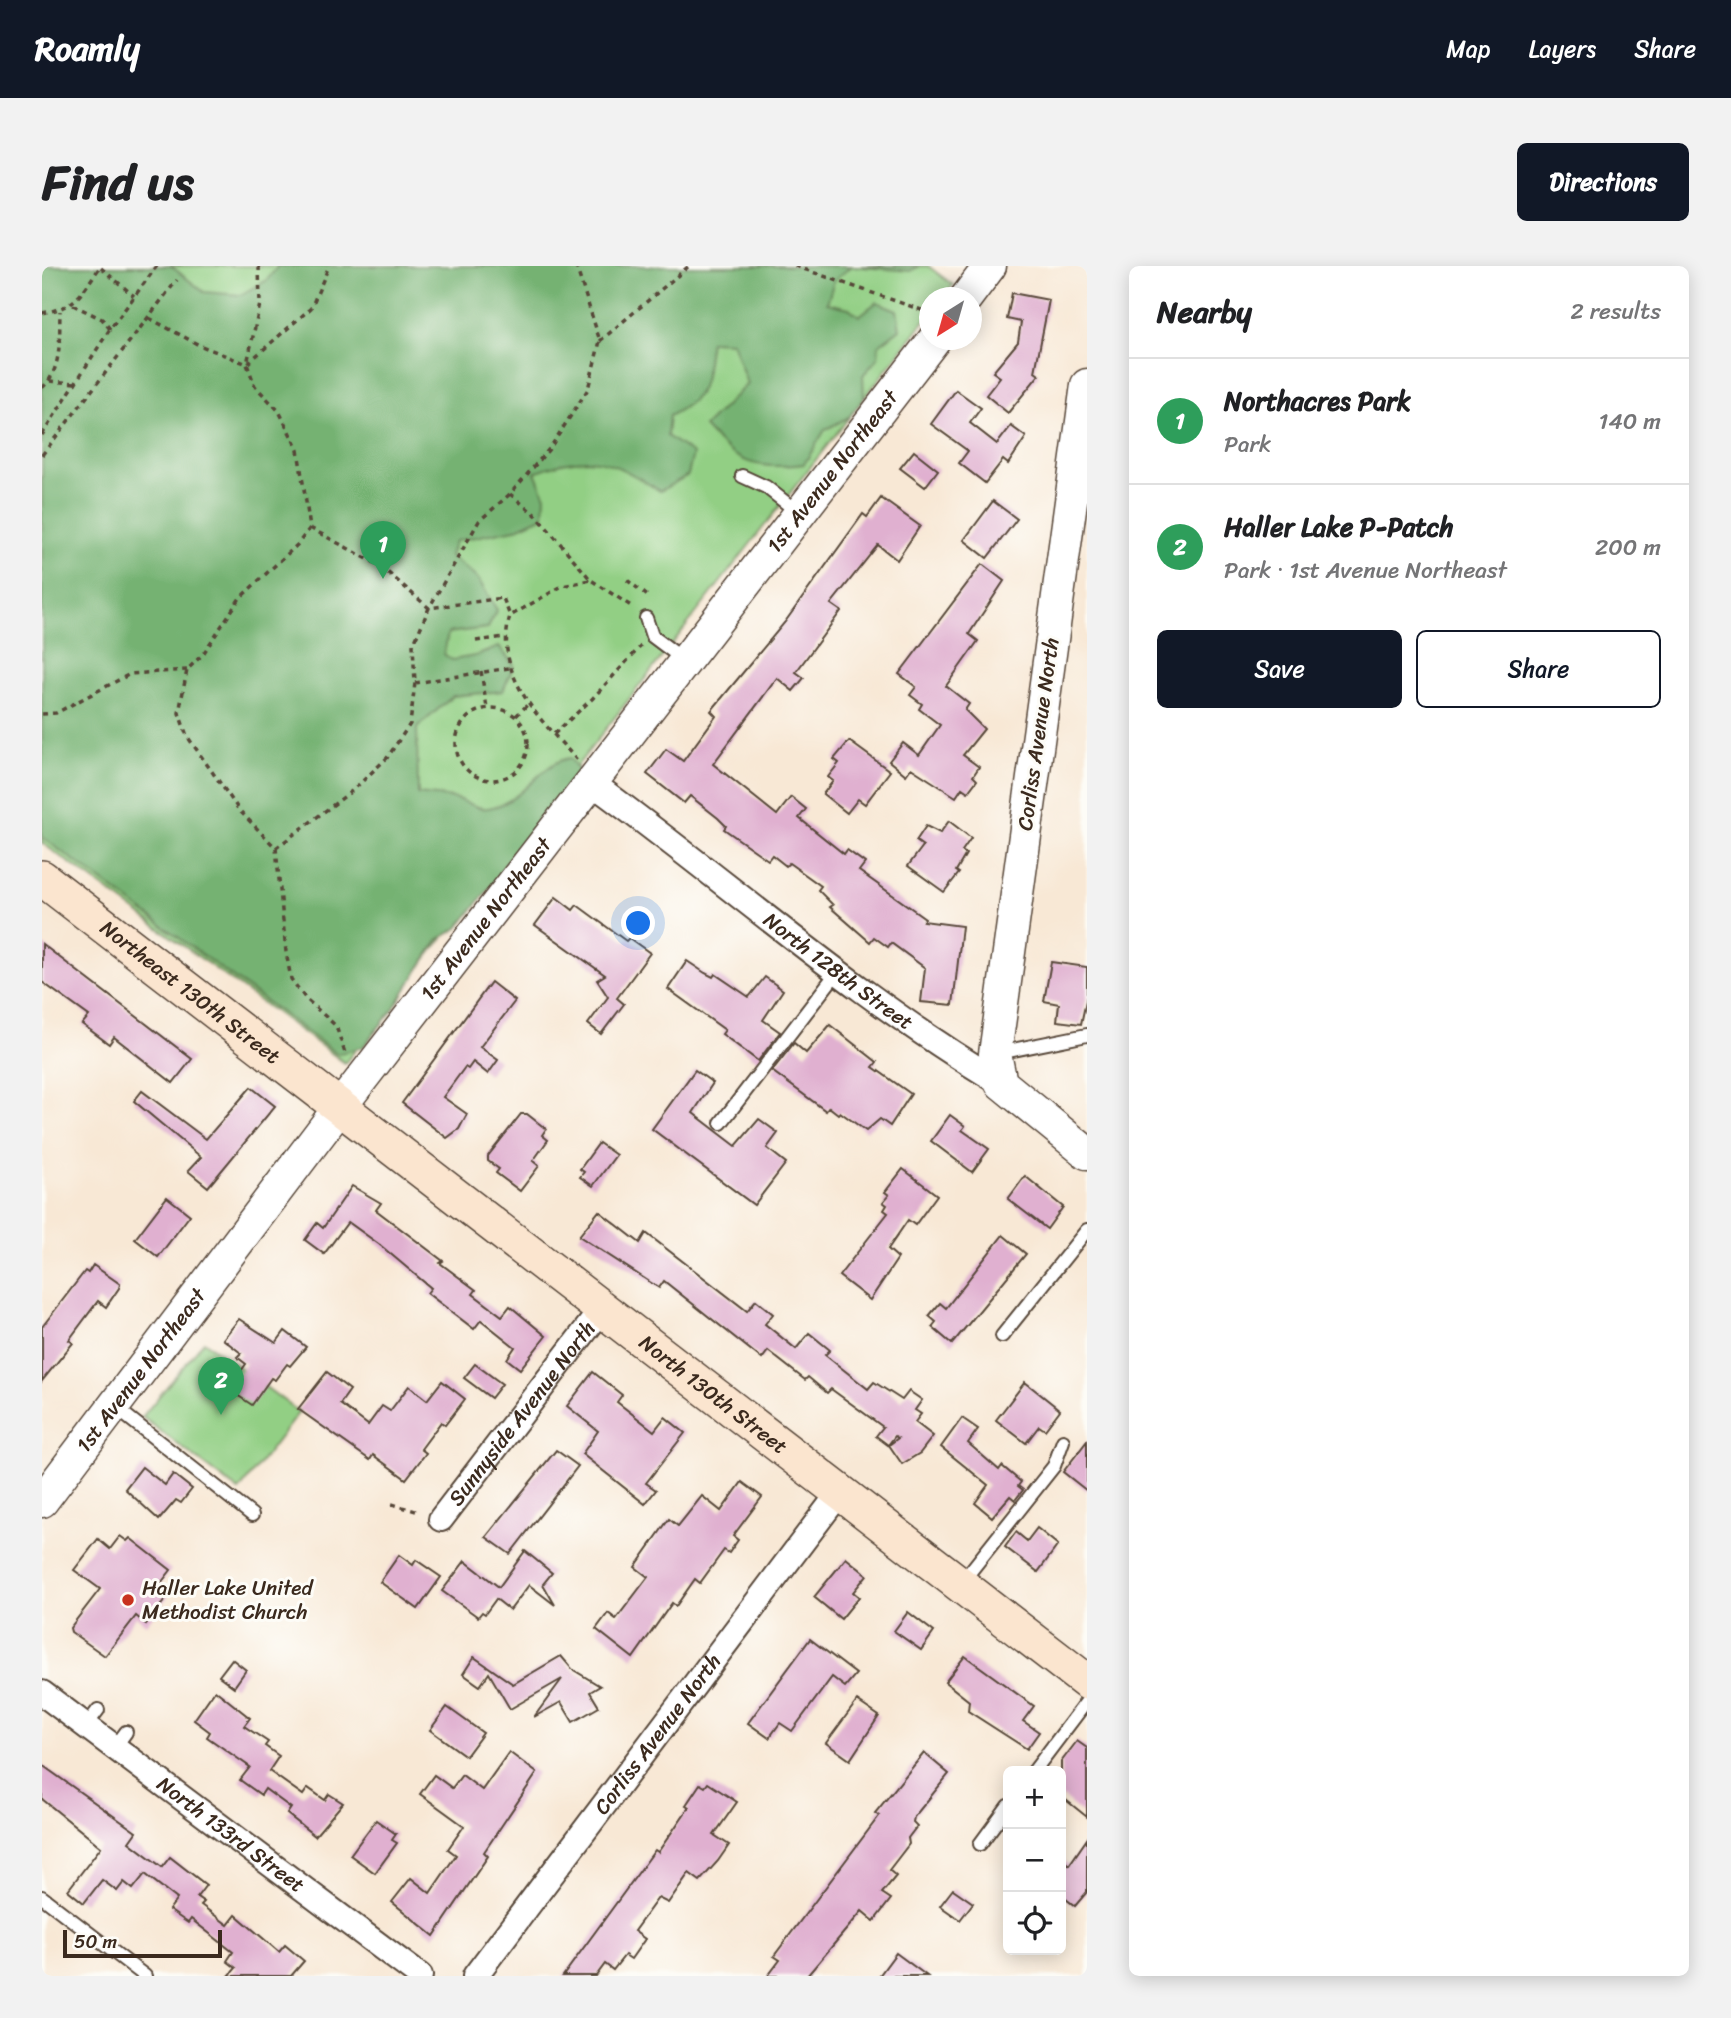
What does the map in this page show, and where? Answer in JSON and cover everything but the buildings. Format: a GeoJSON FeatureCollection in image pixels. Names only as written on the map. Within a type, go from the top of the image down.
{"type":"FeatureCollection","features":[{"type":"Feature","properties":{"kind":"main road","name":"Northeast 130th Street"},"geometry":{"type":"LineString","coordinates":[[42,878],[340,1107]]}},
{"type":"Feature","properties":{"kind":"main road","name":"North 130th Street"},"geometry":{"type":"LineString","coordinates":[[340,1107],[1087,1682]]}},
{"type":"Feature","properties":{"kind":"street"},"geometry":{"type":"LineString","coordinates":[[974,287],[990,266]]}},
{"type":"Feature","properties":{"kind":"street","name":"1st Avenue Northeast"},"geometry":{"type":"LineString","coordinates":[[42,1501],[340,1107],[587,774],[685,661],[926,350]]}},
{"type":"Feature","properties":{"kind":"street","name":"Corliss Avenue North"},"geometry":{"type":"LineString","coordinates":[[998,1068],[1087,386]]}},
{"type":"Feature","properties":{"kind":"street","name":"North 128th Street"},"geometry":{"type":"LineString","coordinates":[[587,774],[839,970],[957,1057],[998,1068],[1087,1153]]}},
{"type":"Feature","properties":{"kind":"street","name":"Sunnyside Avenue North"},"geometry":{"type":"LineString","coordinates":[[441,1519],[602,1309]]}},
{"type":"Feature","properties":{"kind":"street","name":"Corliss Avenue North"},"geometry":{"type":"LineString","coordinates":[[475,1976],[840,1492]]}},
{"type":"Feature","properties":{"kind":"street","name":"North 133rd Street"},"geometry":{"type":"LineString","coordinates":[[42,1693],[92,1718],[419,1976]]}},
{"type":"Feature","properties":{"kind":"lane"},"geometry":{"type":"LineString","coordinates":[[742,476],[766,487],[800,514]]}},
{"type":"Feature","properties":{"kind":"lane"},"geometry":{"type":"LineString","coordinates":[[646,618],[652,636],[685,661]]}},
{"type":"Feature","properties":{"kind":"lane"},"geometry":{"type":"LineString","coordinates":[[721,1124],[839,970]]}},
{"type":"Feature","properties":{"kind":"lane"},"geometry":{"type":"LineString","coordinates":[[998,1068],[1087,1035]]}},
{"type":"Feature","properties":{"kind":"lane"},"geometry":{"type":"LineString","coordinates":[[1002,1336],[1087,1230]]}},
{"type":"Feature","properties":{"kind":"lane"},"geometry":{"type":"LineString","coordinates":[[115,1407],[252,1515]]}},
{"type":"Feature","properties":{"kind":"lane"},"geometry":{"type":"LineString","coordinates":[[960,1584],[1054,1466],[1063,1441]]}},
{"type":"Feature","properties":{"kind":"lane"},"geometry":{"type":"LineString","coordinates":[[1038,1766],[1087,1700]]}},
{"type":"Feature","properties":{"kind":"lane"},"geometry":{"type":"LineString","coordinates":[[980,1844],[1003,1813]]}},
{"type":"Feature","properties":{"kind":"lane"},"geometry":{"type":"LineString","coordinates":[[42,1897],[145,1976]]}},
{"type":"Feature","properties":{"kind":"path"},"geometry":{"type":"LineString","coordinates":[[42,435],[110,328],[134,296],[142,290],[157,266]]}},
{"type":"Feature","properties":{"kind":"path"},"geometry":{"type":"LineString","coordinates":[[259,266],[260,304],[247,364],[255,386],[279,411],[298,450],[310,528],[289,553],[240,598],[203,654],[187,670],[179,713],[187,736],[248,821],[276,848],[291,979],[305,998],[335,1026],[346,1055],[343,1062]]}},
{"type":"Feature","properties":{"kind":"path"},"geometry":{"type":"LineString","coordinates":[[247,364],[311,308],[329,266]]}},
{"type":"Feature","properties":{"kind":"path"},"geometry":{"type":"LineString","coordinates":[[276,848],[353,790],[387,758],[410,724],[415,683],[414,645],[429,608],[479,521],[510,494],[550,447],[589,389],[600,341],[576,266]]}},
{"type":"Feature","properties":{"kind":"path"},"geometry":{"type":"LineString","coordinates":[[600,341],[688,266]]}},
{"type":"Feature","properties":{"kind":"path"},"geometry":{"type":"LineString","coordinates":[[795,266],[919,309]]}},
{"type":"Feature","properties":{"kind":"path"},"geometry":{"type":"LineString","coordinates":[[42,313],[60,311],[73,305],[99,267],[134,296]]}},
{"type":"Feature","properties":{"kind":"path"},"geometry":{"type":"LineString","coordinates":[[42,455],[177,280]]}},
{"type":"Feature","properties":{"kind":"path"},"geometry":{"type":"LineString","coordinates":[[73,305],[102,319],[110,328]]}},
{"type":"Feature","properties":{"kind":"path"},"geometry":{"type":"LineString","coordinates":[[42,388],[50,381],[58,358],[60,311]]}},
{"type":"Feature","properties":{"kind":"path"},"geometry":{"type":"LineString","coordinates":[[149,318],[199,345],[247,364]]}},
{"type":"Feature","properties":{"kind":"path"},"geometry":{"type":"LineString","coordinates":[[50,381],[75,383]]}},
{"type":"Feature","properties":{"kind":"path"},"geometry":{"type":"LineString","coordinates":[[510,494],[537,516],[591,580],[646,618]]}},
{"type":"Feature","properties":{"kind":"path"},"geometry":{"type":"LineString","coordinates":[[310,528],[379,565],[429,608],[503,598],[510,616],[505,637],[509,668],[528,705],[587,774]]}},
{"type":"Feature","properties":{"kind":"path"},"geometry":{"type":"LineString","coordinates":[[510,616],[562,586],[591,580]]}},
{"type":"Feature","properties":{"kind":"path"},"geometry":{"type":"LineString","coordinates":[[627,580],[649,597]]}},
{"type":"Feature","properties":{"kind":"path"},"geometry":{"type":"LineString","coordinates":[[554,734],[652,636]]}},
{"type":"Feature","properties":{"kind":"path"},"geometry":{"type":"LineString","coordinates":[[476,641],[505,637]]}},
{"type":"Feature","properties":{"kind":"path"},"geometry":{"type":"LineString","coordinates":[[415,683],[509,668]]}},
{"type":"Feature","properties":{"kind":"path"},"geometry":{"type":"LineString","coordinates":[[42,714],[56,713],[130,674],[187,670]]}},
{"type":"Feature","properties":{"kind":"path"},"geometry":{"type":"LineString","coordinates":[[481,671],[487,708]]}},
{"type":"Feature","properties":{"kind":"path"},"geometry":{"type":"LineString","coordinates":[[516,716],[528,705]]}},
{"type":"Feature","properties":{"kind":"path"},"geometry":{"type":"LineString","coordinates":[[487,708],[505,709],[516,716],[528,738],[524,761],[507,777],[484,780],[464,768],[455,746],[460,724],[469,715],[487,708]]}},
{"type":"Feature","properties":{"kind":"path"},"geometry":{"type":"LineString","coordinates":[[392,1504],[441,1519]]}},
{"type":"Feature","properties":{"kind":"green space"},"geometry":{"type":"Polygon","coordinates":[[[42,266],[928,266],[953,285],[919,287],[919,328],[345,1063],[42,843],[42,266]]]}},
{"type":"Feature","properties":{"kind":"green space"},"geometry":{"type":"Polygon","coordinates":[[[42,266],[171,266],[204,292],[240,295],[267,280],[278,266],[851,266],[834,281],[827,303],[849,308],[859,316],[877,302],[897,310],[900,329],[879,345],[878,358],[863,375],[864,398],[849,417],[825,430],[804,464],[772,466],[748,462],[737,457],[704,427],[747,384],[732,342],[710,341],[705,377],[698,394],[669,416],[667,436],[693,454],[688,475],[660,491],[628,472],[600,462],[572,461],[555,465],[535,472],[545,496],[544,516],[515,529],[455,541],[450,556],[478,579],[497,610],[488,628],[448,633],[444,654],[452,660],[475,656],[499,647],[514,665],[503,691],[453,696],[417,728],[418,794],[457,799],[476,807],[488,808],[511,799],[559,761],[570,758],[580,772],[568,784],[539,830],[506,862],[497,879],[458,928],[438,940],[392,1011],[363,1047],[337,1054],[42,837],[42,266]]]}},
{"type":"Feature","properties":{"kind":"green space"},"geometry":{"type":"Polygon","coordinates":[[[851,266],[920,266],[910,271],[851,266]]]}},
{"type":"Feature","properties":{"kind":"green space"},"geometry":{"type":"Polygon","coordinates":[[[204,1341],[299,1412],[239,1491],[142,1417],[204,1341]]]}},
{"type":"Feature","properties":{"kind":"place","name":"Northacres Park"},"geometry":{"type":"Point","coordinates":[383,579]}},
{"type":"Feature","properties":{"kind":"place","name":"Haller Lake P-Patch"},"geometry":{"type":"Point","coordinates":[221,1415]}},
{"type":"Feature","properties":{"kind":"place","name":"Haller Lake United Methodist Church"},"geometry":{"type":"Point","coordinates":[128,1600]}}]}
